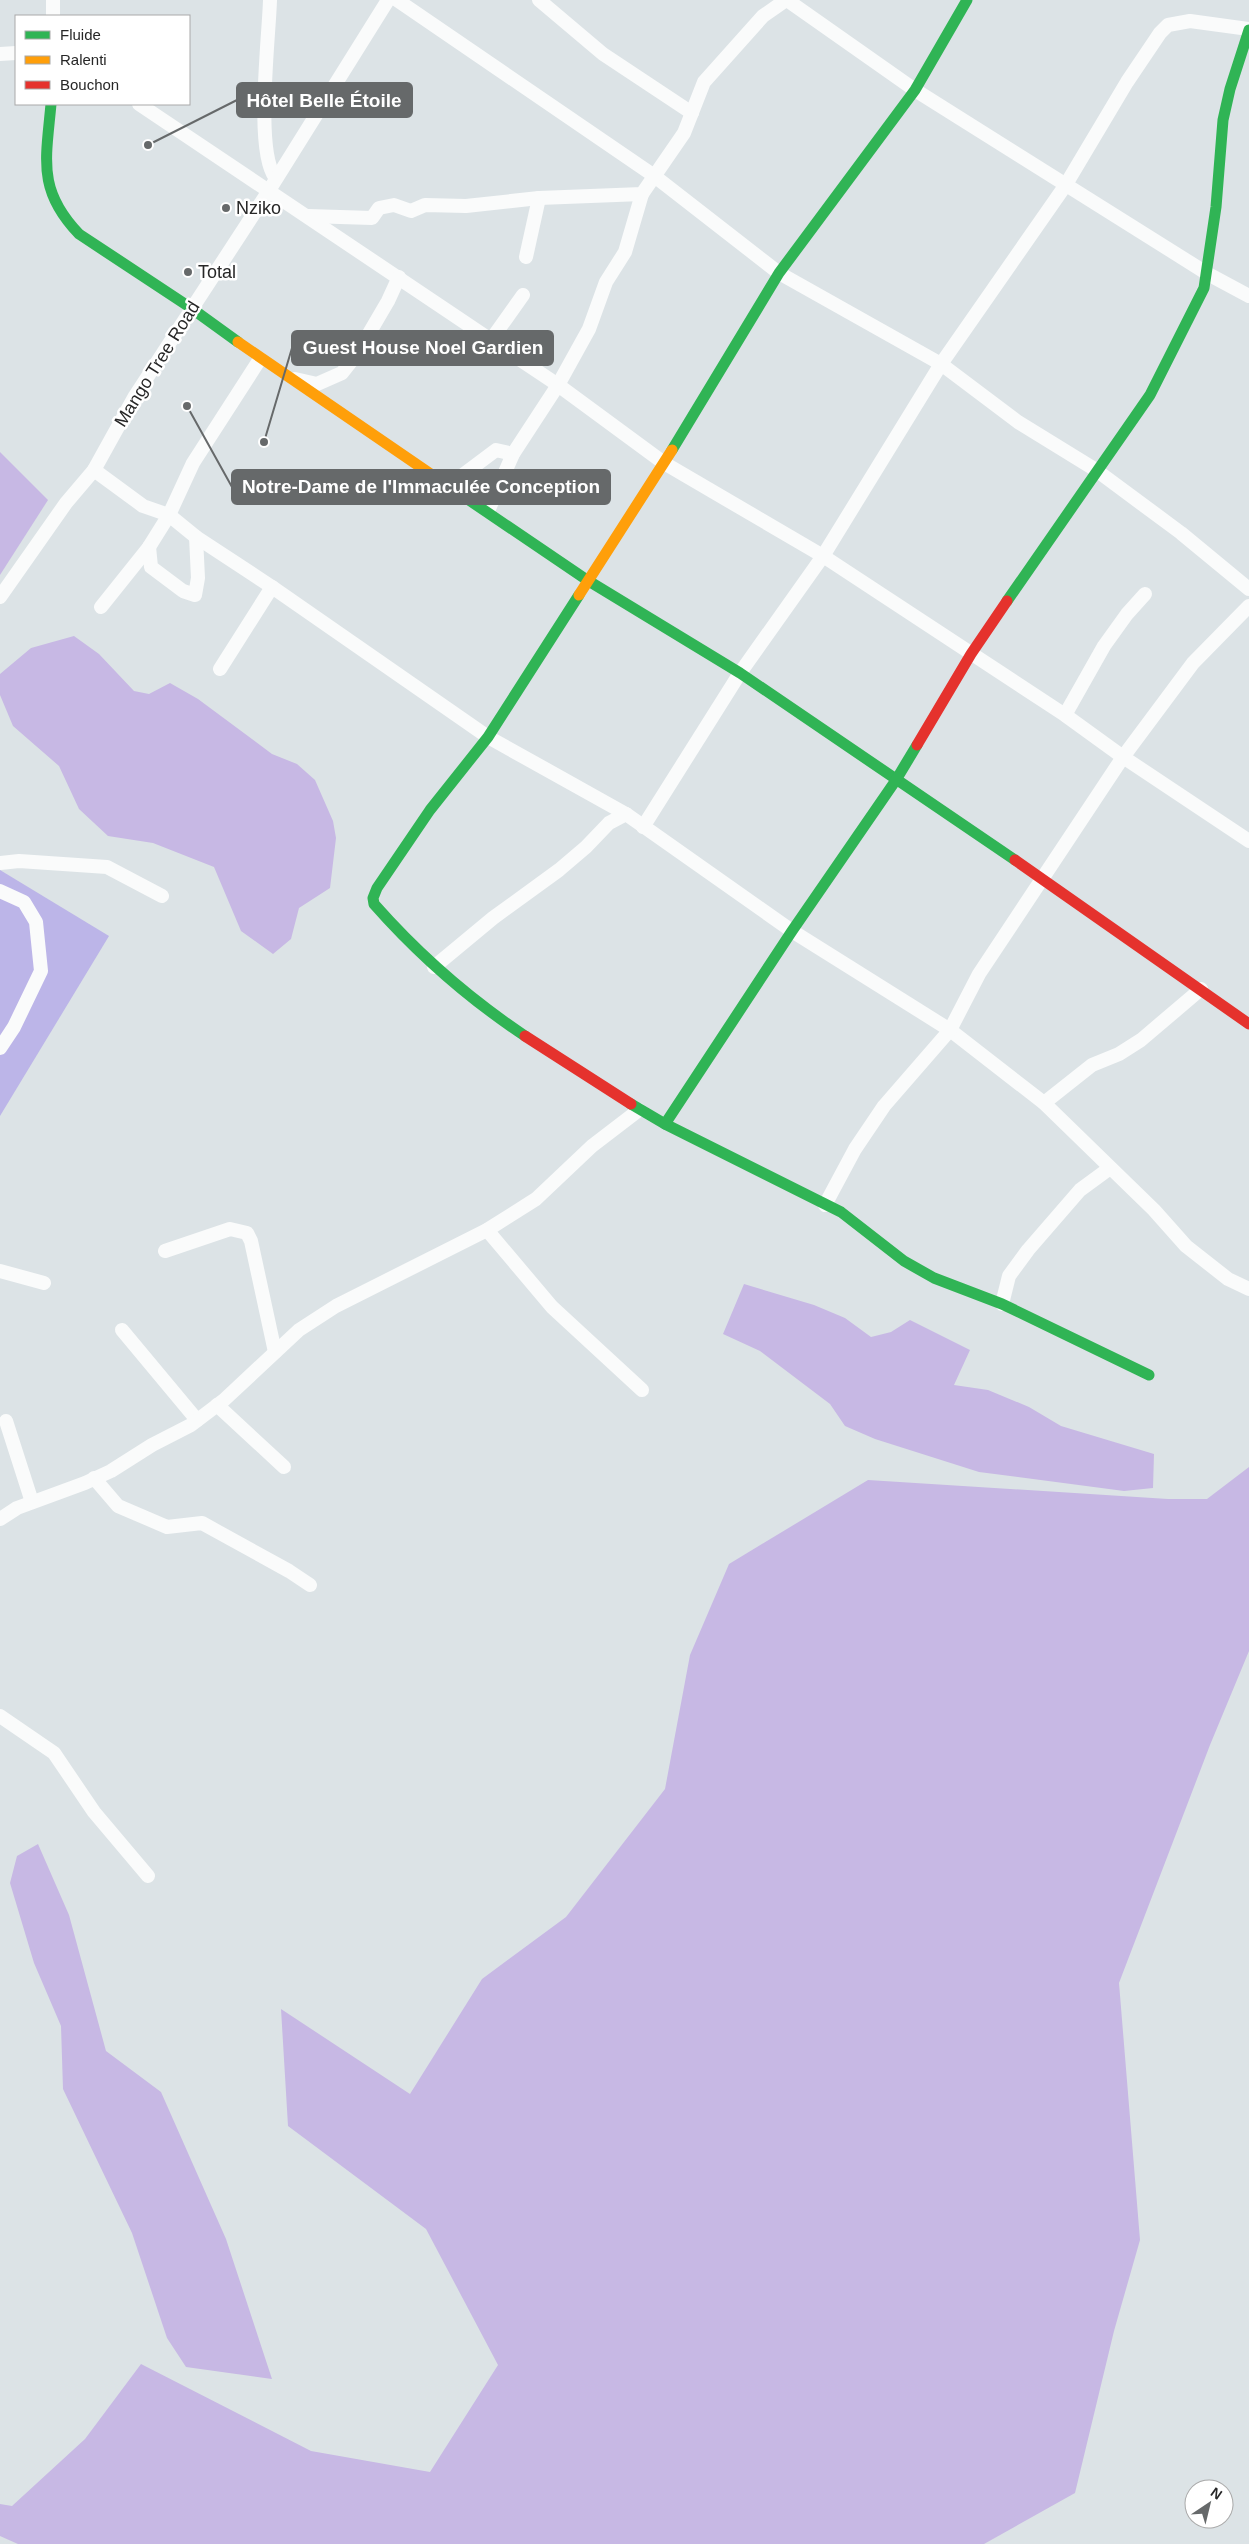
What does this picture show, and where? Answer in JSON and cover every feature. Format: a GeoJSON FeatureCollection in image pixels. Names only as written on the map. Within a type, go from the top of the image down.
{"type":"FeatureCollection","features":[{"type":"Feature","properties":{"kind":"street"},"geometry":{"type":"LineString","coordinates":[[53,0],[53,15]]}},
{"type":"Feature","properties":{"kind":"street"},"geometry":{"type":"LineString","coordinates":[[270,0],[266,135],[268,164],[275,177]]}},
{"type":"Feature","properties":{"kind":"street","name":"Mango Tree Road"},"geometry":{"type":"LineString","coordinates":[[0,598],[66,503],[94,470],[135,396],[268,192],[275,177],[388,0]]}},
{"type":"Feature","properties":{"kind":"street"},"geometry":{"type":"LineString","coordinates":[[397,0],[653,175],[779,273],[941,364],[1018,422],[1096,470],[1181,533],[1249,589]]}},
{"type":"Feature","properties":{"kind":"street"},"geometry":{"type":"LineString","coordinates":[[539,0],[604,54],[692,113]]}},
{"type":"Feature","properties":{"kind":"street"},"geometry":{"type":"LineString","coordinates":[[488,511],[513,454],[558,385],[589,329],[606,282],[625,252],[642,194],[653,175],[684,133],[704,82],[763,16],[786,0],[915,90],[1065,186],[1208,274],[1249,296]]}},
{"type":"Feature","properties":{"kind":"street"},"geometry":{"type":"LineString","coordinates":[[967,0],[915,90],[779,273],[664,463],[587,580],[488,737],[430,810],[377,888],[373,898],[374,904],[387,920],[434,967],[489,1012],[639,1110],[841,1212],[912,1265],[934,1278],[1002,1304],[1149,1375]]}},
{"type":"Feature","properties":{"kind":"street"},"geometry":{"type":"LineString","coordinates":[[643,827],[740,673],[823,556],[941,364],[1065,186],[1149,48],[1168,25],[1190,21],[1249,30],[1230,89],[1223,120],[1208,274],[1198,303],[1150,395],[1096,470],[971,654],[896,780],[792,931],[665,1124]]}},
{"type":"Feature","properties":{"kind":"street"},"geometry":{"type":"LineString","coordinates":[[0,54],[15,53]]}},
{"type":"Feature","properties":{"kind":"street"},"geometry":{"type":"LineString","coordinates":[[51,105],[47,186],[53,204],[63,220],[79,234],[191,308],[260,359],[488,511],[587,580],[740,673],[1041,877],[1249,1024]]}},
{"type":"Feature","properties":{"kind":"street"},"geometry":{"type":"LineString","coordinates":[[141,105],[268,192],[308,216],[558,385],[664,463],[823,556],[1065,715],[1123,757],[1249,841]]}},
{"type":"Feature","properties":{"kind":"street"},"geometry":{"type":"LineString","coordinates":[[308,216],[372,218],[379,208],[394,205],[411,211],[425,205],[466,206],[539,198],[642,194]]}},
{"type":"Feature","properties":{"kind":"street"},"geometry":{"type":"LineString","coordinates":[[526,257],[539,198]]}},
{"type":"Feature","properties":{"kind":"street"},"geometry":{"type":"LineString","coordinates":[[288,378],[317,384],[342,373],[357,354],[388,301],[399,277]]}},
{"type":"Feature","properties":{"kind":"street"},"geometry":{"type":"LineString","coordinates":[[491,340],[523,295]]}},
{"type":"Feature","properties":{"kind":"street"},"geometry":{"type":"LineString","coordinates":[[101,607],[149,547],[169,515],[193,463],[260,359]]}},
{"type":"Feature","properties":{"kind":"street"},"geometry":{"type":"LineString","coordinates":[[448,486],[496,450],[513,454]]}},
{"type":"Feature","properties":{"kind":"street"},"geometry":{"type":"LineString","coordinates":[[94,470],[143,506],[169,515],[196,537],[272,586],[488,737],[626,814],[792,931],[950,1030],[1044,1103],[1186,1246],[1228,1279],[1249,1289]]}},
{"type":"Feature","properties":{"kind":"street"},"geometry":{"type":"LineString","coordinates":[[149,547],[152,567],[183,591],[195,595],[198,578],[196,537]]}},
{"type":"Feature","properties":{"kind":"street"},"geometry":{"type":"LineString","coordinates":[[220,668],[272,586]]}},
{"type":"Feature","properties":{"kind":"street"},"geometry":{"type":"LineString","coordinates":[[1065,715],[1104,646],[1127,614],[1145,594]]}},
{"type":"Feature","properties":{"kind":"street"},"geometry":{"type":"LineString","coordinates":[[825,1205],[855,1149],[884,1106],[950,1030],[979,974],[1041,877],[1123,757],[1193,663],[1249,606]]}},
{"type":"Feature","properties":{"kind":"street"},"geometry":{"type":"LineString","coordinates":[[434,967],[493,918],[566,864],[609,823],[626,814]]}},
{"type":"Feature","properties":{"kind":"street"},"geometry":{"type":"LineString","coordinates":[[0,863],[19,861],[107,867],[162,896]]}},
{"type":"Feature","properties":{"kind":"street"},"geometry":{"type":"LineString","coordinates":[[0,891],[24,902],[36,922],[41,964],[41,971],[18,1019],[0,1048]]}},
{"type":"Feature","properties":{"kind":"street"},"geometry":{"type":"LineString","coordinates":[[1044,1103],[1092,1065],[1120,1054],[1141,1040],[1201,989]]}},
{"type":"Feature","properties":{"kind":"street"},"geometry":{"type":"LineString","coordinates":[[0,1519],[32,1502],[111,1471],[152,1444],[197,1420],[217,1406],[299,1330],[336,1306],[487,1230],[550,1188],[592,1146],[639,1110]]}},
{"type":"Feature","properties":{"kind":"street"},"geometry":{"type":"LineString","coordinates":[[1002,1304],[1008,1276],[1028,1250],[1080,1190],[1110,1168]]}},
{"type":"Feature","properties":{"kind":"street"},"geometry":{"type":"LineString","coordinates":[[165,1251],[230,1229],[247,1233],[252,1241],[275,1352]]}},
{"type":"Feature","properties":{"kind":"street"},"geometry":{"type":"LineString","coordinates":[[487,1230],[552,1307],[642,1390]]}},
{"type":"Feature","properties":{"kind":"street"},"geometry":{"type":"LineString","coordinates":[[0,1271],[44,1283]]}},
{"type":"Feature","properties":{"kind":"street"},"geometry":{"type":"LineString","coordinates":[[122,1330],[197,1420]]}},
{"type":"Feature","properties":{"kind":"street"},"geometry":{"type":"LineString","coordinates":[[217,1406],[284,1468]]}},
{"type":"Feature","properties":{"kind":"street"},"geometry":{"type":"LineString","coordinates":[[6,1421],[32,1502]]}},
{"type":"Feature","properties":{"kind":"street"},"geometry":{"type":"LineString","coordinates":[[94,1478],[118,1506],[167,1526],[202,1524],[289,1571],[310,1585]]}},
{"type":"Feature","properties":{"kind":"street"},"geometry":{"type":"LineString","coordinates":[[0,1716],[54,1752],[94,1812],[148,1876]]}},
{"type":"Feature","properties":{"kind":"shaded area"},"geometry":{"type":"Polygon","coordinates":[[[0,452],[48,500],[0,575],[0,452]]]}},
{"type":"Feature","properties":{"kind":"shaded area"},"geometry":{"type":"Polygon","coordinates":[[[74,636],[99,654],[134,691],[149,694],[170,683],[198,699],[272,754],[297,764],[315,780],[333,821],[336,838],[330,888],[299,908],[291,939],[273,954],[241,931],[214,867],[153,843],[108,836],[79,809],[59,766],[13,726],[0,695],[0,674],[31,648],[74,636]]]}},
{"type":"Feature","properties":{"kind":"shaded area"},"geometry":{"type":"Polygon","coordinates":[[[0,870],[109,936],[0,1116],[0,870]]]}},
{"type":"Feature","properties":{"kind":"shaded area"},"geometry":{"type":"Polygon","coordinates":[[[744,1284],[814,1305],[845,1318],[871,1337],[891,1332],[910,1320],[970,1350],[954,1385],[988,1390],[1029,1407],[1061,1426],[1154,1454],[1153,1488],[1124,1491],[979,1472],[875,1439],[845,1426],[830,1404],[760,1351],[723,1334],[744,1284]]]}},
{"type":"Feature","properties":{"kind":"shaded area"},"geometry":{"type":"Polygon","coordinates":[[[1249,1467],[1249,1651],[1210,1745],[1119,1983],[1140,2240],[1114,2331],[1075,2493],[984,2544],[18,2544],[0,2536],[0,2504],[12,2506],[85,2439],[141,2364],[311,2451],[430,2472],[498,2365],[426,2229],[288,2126],[281,2009],[410,2094],[482,1979],[566,1917],[665,1789],[690,1655],[729,1564],[868,1480],[1168,1499],[1207,1499],[1249,1467]]]}},
{"type":"Feature","properties":{"kind":"shaded area"},"geometry":{"type":"Polygon","coordinates":[[[38,1844],[69,1915],[106,2051],[161,2092],[226,2239],[272,2379],[186,2367],[167,2338],[132,2233],[63,2089],[61,2026],[34,1963],[10,1883],[17,1856],[38,1844]]]}},
{"type":"Feature","properties":{"kind":"traffic: fast"},"geometry":{"type":"LineString","coordinates":[[672,450],[779,273],[915,90],[967,0]]}},
{"type":"Feature","properties":{"kind":"traffic: fast"},"geometry":{"type":"LineString","coordinates":[[1007,601],[1150,395],[1204,288],[1216,207],[1223,120],[1230,89],[1249,30]]}},
{"type":"Feature","properties":{"kind":"traffic: fast"},"geometry":{"type":"LineString","coordinates":[[51,105],[47,142],[47,174],[56,203],[66,218],[79,234],[191,308],[238,342]]}},
{"type":"Feature","properties":{"kind":"traffic: fast"},"geometry":{"type":"LineString","coordinates":[[438,479],[587,580],[740,673],[1015,860]]}},
{"type":"Feature","properties":{"kind":"traffic: fast"},"geometry":{"type":"LineString","coordinates":[[525,1036],[484,1007],[445,975],[391,923],[374,904],[373,898],[377,888],[430,810],[488,737],[579,595]]}},
{"type":"Feature","properties":{"kind":"traffic: fast"},"geometry":{"type":"LineString","coordinates":[[665,1124],[792,931],[896,780],[917,745]]}},
{"type":"Feature","properties":{"kind":"traffic: fast"},"geometry":{"type":"LineString","coordinates":[[631,1104],[665,1124],[841,1212],[904,1261],[934,1278],[1002,1304],[1149,1375]]}},
{"type":"Feature","properties":{"kind":"traffic: slow"},"geometry":{"type":"LineString","coordinates":[[238,342],[438,479]]}},
{"type":"Feature","properties":{"kind":"traffic: slow"},"geometry":{"type":"LineString","coordinates":[[579,595],[672,450]]}},
{"type":"Feature","properties":{"kind":"traffic: jam"},"geometry":{"type":"LineString","coordinates":[[917,745],[971,654],[1007,601]]}},
{"type":"Feature","properties":{"kind":"traffic: jam"},"geometry":{"type":"LineString","coordinates":[[1015,860],[1249,1024]]}},
{"type":"Feature","properties":{"kind":"traffic: jam"},"geometry":{"type":"LineString","coordinates":[[525,1036],[631,1104]]}},
{"type":"Feature","properties":{"kind":"place","name":"Hôtel Belle Étoile"},"geometry":{"type":"Point","coordinates":[148,145]}},
{"type":"Feature","properties":{"kind":"place","name":"Nziko"},"geometry":{"type":"Point","coordinates":[226,208]}},
{"type":"Feature","properties":{"kind":"place","name":"Total"},"geometry":{"type":"Point","coordinates":[188,272]}},
{"type":"Feature","properties":{"kind":"place","name":"Notre-Dame de l'Immaculée Conception"},"geometry":{"type":"Point","coordinates":[187,406]}},
{"type":"Feature","properties":{"kind":"place","name":"Guest House Noel Gardien"},"geometry":{"type":"Point","coordinates":[264,442]}}]}
